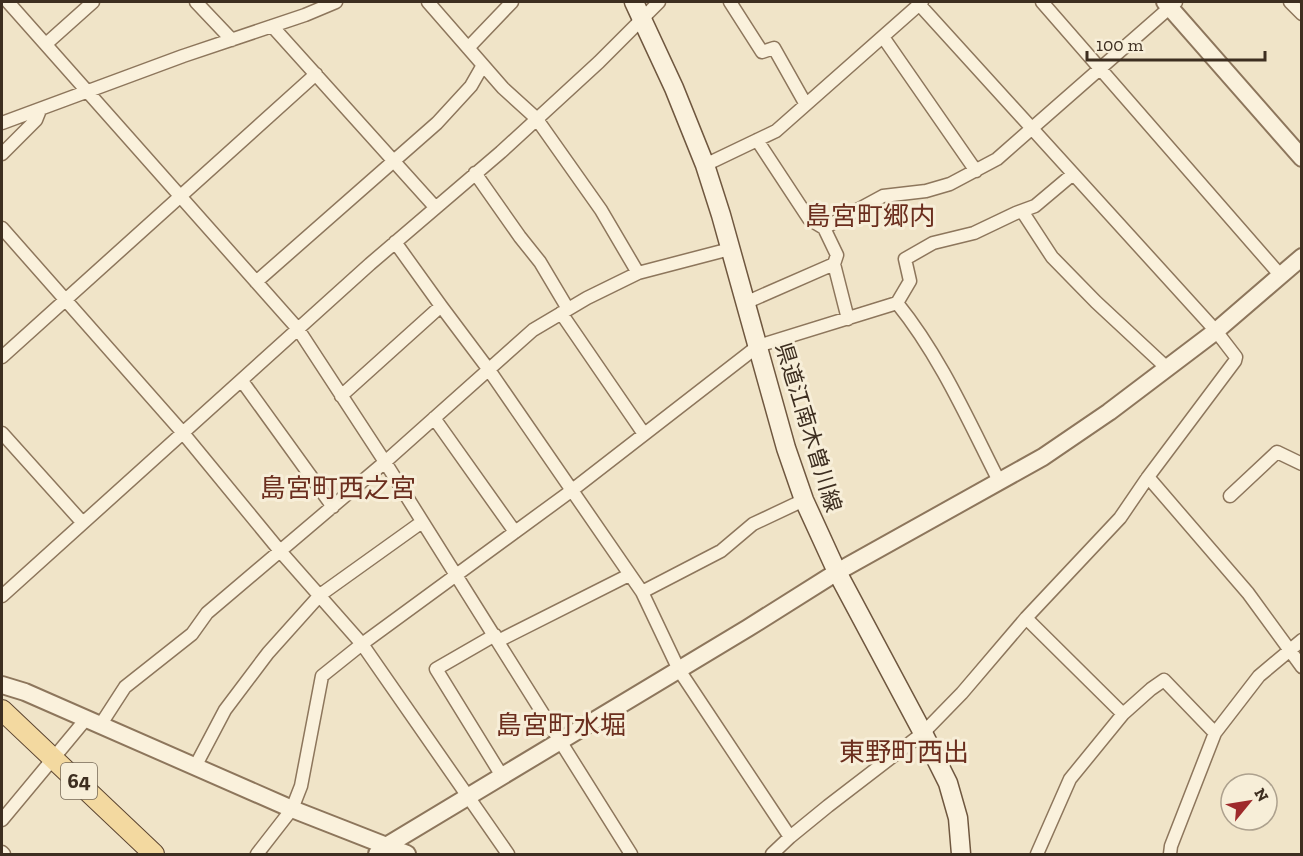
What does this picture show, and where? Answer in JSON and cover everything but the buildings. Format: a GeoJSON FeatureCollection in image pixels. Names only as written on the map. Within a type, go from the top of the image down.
{"type":"FeatureCollection","features":[{"type":"Feature","properties":{"kind":"main road","name":"県道江南木曽川線"},"geometry":{"type":"LineString","coordinates":[[638,9],[674,87],[722,215],[786,448],[804,500],[837,572],[948,783],[958,818],[961,855]]}},
{"type":"Feature","properties":{"kind":"main road","name":"64"},"geometry":{"type":"LineString","coordinates":[[2,710],[154,855]]}},
{"type":"Feature","properties":{"kind":"street"},"geometry":{"type":"LineString","coordinates":[[8,2],[182,196],[298,330],[386,462],[631,855]]}},
{"type":"Feature","properties":{"kind":"street"},"geometry":{"type":"LineString","coordinates":[[46,44],[93,2]]}},
{"type":"Feature","properties":{"kind":"street"},"geometry":{"type":"LineString","coordinates":[[196,2],[232,40]]}},
{"type":"Feature","properties":{"kind":"street"},"geometry":{"type":"LineString","coordinates":[[2,123],[336,2]]}},
{"type":"Feature","properties":{"kind":"street"},"geometry":{"type":"LineString","coordinates":[[428,2],[503,88],[536,118],[601,210],[638,273]]}},
{"type":"Feature","properties":{"kind":"street"},"geometry":{"type":"LineString","coordinates":[[468,48],[512,2]]}},
{"type":"Feature","properties":{"kind":"street"},"geometry":{"type":"LineString","coordinates":[[2,596],[82,522],[599,62],[638,9],[659,2]]}},
{"type":"Feature","properties":{"kind":"street"},"geometry":{"type":"LineString","coordinates":[[730,2],[762,52],[774,48],[805,103]]}},
{"type":"Feature","properties":{"kind":"street"},"geometry":{"type":"LineString","coordinates":[[705,165],[776,131],[805,103],[884,37],[920,2],[1216,331],[1236,357],[1120,518],[1026,618],[962,693],[923,733],[790,837],[772,855]]}},
{"type":"Feature","properties":{"kind":"street"},"geometry":{"type":"LineString","coordinates":[[1042,2],[1281,276]]}},
{"type":"Feature","properties":{"kind":"street"},"geometry":{"type":"LineString","coordinates":[[1290,2],[1302,14]]}},
{"type":"Feature","properties":{"kind":"street"},"geometry":{"type":"LineString","coordinates":[[824,228],[884,196],[926,191],[950,184],[997,159],[1171,3],[1302,158]]}},
{"type":"Feature","properties":{"kind":"street"},"geometry":{"type":"LineString","coordinates":[[272,26],[435,207]]}},
{"type":"Feature","properties":{"kind":"street"},"geometry":{"type":"LineString","coordinates":[[884,37],[976,171]]}},
{"type":"Feature","properties":{"kind":"street"},"geometry":{"type":"LineString","coordinates":[[256,282],[436,123],[471,86],[483,65]]}},
{"type":"Feature","properties":{"kind":"street"},"geometry":{"type":"LineString","coordinates":[[2,357],[316,74]]}},
{"type":"Feature","properties":{"kind":"street"},"geometry":{"type":"LineString","coordinates":[[2,154],[36,120],[40,110]]}},
{"type":"Feature","properties":{"kind":"street"},"geometry":{"type":"LineString","coordinates":[[757,140],[809,219],[824,228],[837,255],[834,264],[848,318]]}},
{"type":"Feature","properties":{"kind":"street"},"geometry":{"type":"LineString","coordinates":[[475,173],[540,262],[564,311],[644,434]]}},
{"type":"Feature","properties":{"kind":"street"},"geometry":{"type":"LineString","coordinates":[[257,855],[292,809],[301,786],[322,676],[362,644],[571,491],[758,346],[897,303],[910,281],[904,259],[933,243],[974,233],[1035,206],[1073,174]]}},
{"type":"Feature","properties":{"kind":"street"},"geometry":{"type":"LineString","coordinates":[[1022,211],[1052,257],[1096,302],[1167,368]]}},
{"type":"Feature","properties":{"kind":"street"},"geometry":{"type":"LineString","coordinates":[[2,228],[183,433],[280,551],[362,644],[508,855]]}},
{"type":"Feature","properties":{"kind":"street"},"geometry":{"type":"LineString","coordinates":[[396,242],[489,370],[628,575],[642,592],[679,669],[790,837]]}},
{"type":"Feature","properties":{"kind":"street"},"geometry":{"type":"LineString","coordinates":[[2,820],[54,758],[94,722],[125,687],[192,634],[207,613],[386,462],[533,330],[564,311],[638,273],[730,249]]}},
{"type":"Feature","properties":{"kind":"street"},"geometry":{"type":"LineString","coordinates":[[381,850],[837,572],[1043,457],[1109,412],[1216,331],[1302,256]]}},
{"type":"Feature","properties":{"kind":"street"},"geometry":{"type":"LineString","coordinates":[[746,303],[834,264]]}},
{"type":"Feature","properties":{"kind":"street"},"geometry":{"type":"LineString","coordinates":[[897,303],[917,328],[929,348],[999,481]]}},
{"type":"Feature","properties":{"kind":"street"},"geometry":{"type":"LineString","coordinates":[[341,396],[441,306]]}},
{"type":"Feature","properties":{"kind":"street"},"geometry":{"type":"LineString","coordinates":[[242,381],[333,507]]}},
{"type":"Feature","properties":{"kind":"street"},"geometry":{"type":"LineString","coordinates":[[434,418],[515,532]]}},
{"type":"Feature","properties":{"kind":"street"},"geometry":{"type":"LineString","coordinates":[[2,433],[82,522]]}},
{"type":"Feature","properties":{"kind":"street"},"geometry":{"type":"LineString","coordinates":[[1230,496],[1277,452],[1302,464]]}},
{"type":"Feature","properties":{"kind":"street"},"geometry":{"type":"LineString","coordinates":[[1148,477],[1248,593],[1302,667]]}},
{"type":"Feature","properties":{"kind":"street"},"geometry":{"type":"LineString","coordinates":[[642,592],[721,551],[753,524],[804,500]]}},
{"type":"Feature","properties":{"kind":"street"},"geometry":{"type":"LineString","coordinates":[[196,765],[225,710],[268,653],[320,595],[422,522]]}},
{"type":"Feature","properties":{"kind":"street"},"geometry":{"type":"LineString","coordinates":[[501,776],[436,669],[496,638],[596,593],[628,575]]}},
{"type":"Feature","properties":{"kind":"street"},"geometry":{"type":"LineString","coordinates":[[1026,618],[1123,714]]}},
{"type":"Feature","properties":{"kind":"street"},"geometry":{"type":"LineString","coordinates":[[1170,855],[1171,846],[1189,797],[1215,733],[1258,676],[1289,648],[1302,640]]}},
{"type":"Feature","properties":{"kind":"street"},"geometry":{"type":"LineString","coordinates":[[1037,855],[1070,779],[1123,714],[1164,680],[1215,733]]}},
{"type":"Feature","properties":{"kind":"street"},"geometry":{"type":"LineString","coordinates":[[2,685],[25,692],[196,765],[381,850],[407,855]]}},
{"type":"Feature","properties":{"kind":"district","name":"島宮町郷内"},"geometry":{"type":"Point","coordinates":[870,216]}},
{"type":"Feature","properties":{"kind":"district","name":"島宮町西之宮"},"geometry":{"type":"Point","coordinates":[338,488]}},
{"type":"Feature","properties":{"kind":"district","name":"島宮町水堀"},"geometry":{"type":"Point","coordinates":[561,725]}},
{"type":"Feature","properties":{"kind":"district","name":"東野町西出"},"geometry":{"type":"Point","coordinates":[904,752]}}]}
